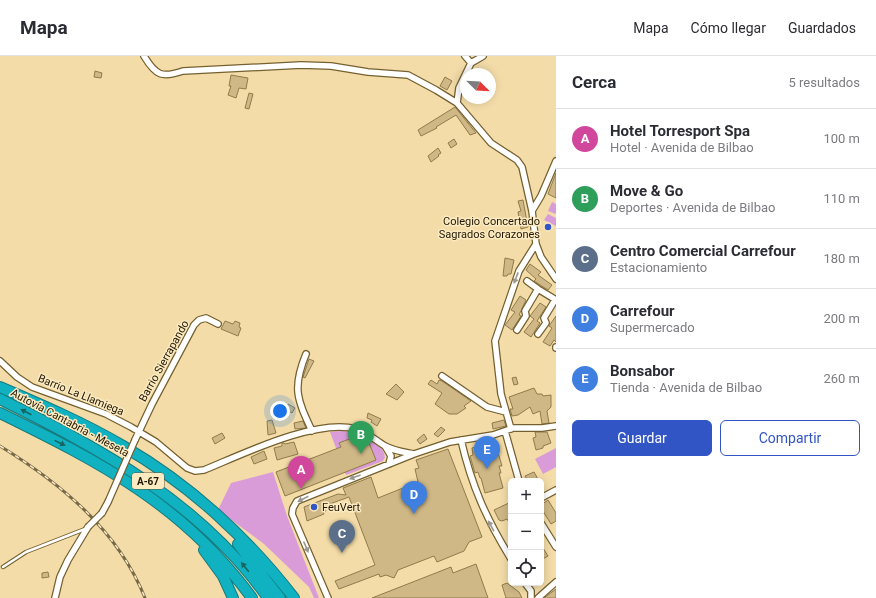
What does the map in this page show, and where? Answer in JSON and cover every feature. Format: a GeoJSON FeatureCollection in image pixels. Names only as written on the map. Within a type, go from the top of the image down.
{"type":"FeatureCollection","features":[{"type":"Feature","properties":{"kind":"highway"},"geometry":{"type":"LineString","coordinates":[[0,387],[89,427],[128,449],[184,487],[225,523],[261,559],[294,598]]}},
{"type":"Feature","properties":{"kind":"highway","name":"Autovía Cantabria - Meseta"},"geometry":{"type":"LineString","coordinates":[[0,399],[86,443],[163,492],[187,510],[220,540],[241,563],[268,598]]}},
{"type":"Feature","properties":{"kind":"highway","name":"Autovía Cantabria - Meseta"},"geometry":{"type":"LineString","coordinates":[[0,414],[69,447],[126,480],[159,502],[189,528],[220,559],[252,598]]}},
{"type":"Feature","properties":{"kind":"highway"},"geometry":{"type":"LineString","coordinates":[[156,467],[230,535],[253,562],[280,598]]}},
{"type":"Feature","properties":{"kind":"highway"},"geometry":{"type":"LineString","coordinates":[[126,480],[178,524],[202,548],[223,576],[233,598]]}},
{"type":"Feature","properties":{"kind":"street"},"geometry":{"type":"LineString","coordinates":[[144,56],[157,73],[164,76],[183,71],[301,65],[331,66],[368,72],[408,75],[457,103],[491,143],[518,160],[525,175],[532,211],[536,244],[541,257],[556,279]]}},
{"type":"Feature","properties":{"kind":"street"},"geometry":{"type":"LineString","coordinates":[[465,56],[471,63]]}},
{"type":"Feature","properties":{"kind":"street"},"geometry":{"type":"LineString","coordinates":[[457,103],[459,88],[471,63],[483,56]]}},
{"type":"Feature","properties":{"kind":"street"},"geometry":{"type":"LineString","coordinates":[[532,211],[541,196],[556,161]]}},
{"type":"Feature","properties":{"kind":"street"},"geometry":{"type":"LineString","coordinates":[[518,478],[508,430],[506,412],[501,394],[495,341],[514,280],[536,244]]}},
{"type":"Feature","properties":{"kind":"street"},"geometry":{"type":"LineString","coordinates":[[527,281],[555,298],[544,318],[546,322],[538,334]]}},
{"type":"Feature","properties":{"kind":"street"},"geometry":{"type":"LineString","coordinates":[[517,330],[526,316],[525,311],[538,289]]}},
{"type":"Feature","properties":{"kind":"street","name":"Barrio Sierrapando"},"geometry":{"type":"LineString","coordinates":[[55,598],[63,572],[86,528],[102,513],[108,502],[139,431],[194,325],[199,320],[206,318],[218,324]]}},
{"type":"Feature","properties":{"kind":"street"},"geometry":{"type":"LineString","coordinates":[[306,354],[298,373],[298,395],[302,409],[312,431]]}},
{"type":"Feature","properties":{"kind":"street","name":"Barrio La Llamiega"},"geometry":{"type":"LineString","coordinates":[[0,361],[16,377],[32,387],[106,414],[139,431]]}},
{"type":"Feature","properties":{"kind":"street"},"geometry":{"type":"LineString","coordinates":[[442,376],[487,407],[506,412]]}},
{"type":"Feature","properties":{"kind":"street"},"geometry":{"type":"LineString","coordinates":[[328,598],[292,514],[294,506],[299,499],[414,454],[461,440],[520,428],[542,428],[556,426]]}},
{"type":"Feature","properties":{"kind":"street"},"geometry":{"type":"LineString","coordinates":[[139,431],[156,442],[187,468],[195,471],[204,470],[262,445],[312,431],[345,427],[356,429],[386,448],[399,460]]}},
{"type":"Feature","properties":{"kind":"street"},"geometry":{"type":"LineString","coordinates":[[461,440],[473,484],[481,505],[508,554]]}},
{"type":"Feature","properties":{"kind":"street"},"geometry":{"type":"LineString","coordinates":[[386,448],[414,454]]}},
{"type":"Feature","properties":{"kind":"street"},"geometry":{"type":"LineString","coordinates":[[386,448],[391,456],[389,464]]}},
{"type":"Feature","properties":{"kind":"street"},"geometry":{"type":"LineString","coordinates":[[544,496],[556,490]]}},
{"type":"Feature","properties":{"kind":"street"},"geometry":{"type":"LineString","coordinates":[[544,528],[556,547]]}},
{"type":"Feature","properties":{"kind":"street"},"geometry":{"type":"LineString","coordinates":[[538,598],[556,582]]}},
{"type":"Feature","properties":{"kind":"street"},"geometry":{"type":"LineString","coordinates":[[528,586],[531,591],[531,598]]}},
{"type":"Feature","properties":{"kind":"street"},"geometry":{"type":"LineString","coordinates":[[531,591],[543,592]]}},
{"type":"Feature","properties":{"kind":"lane"},"geometry":{"type":"LineString","coordinates":[[3,566],[26,552],[86,528]]}},
{"type":"Feature","properties":{"kind":"shaded area"},"geometry":{"type":"Polygon","coordinates":[[[552,202],[556,204],[556,214],[548,211],[552,202]]]}},
{"type":"Feature","properties":{"kind":"shaded area"},"geometry":{"type":"Polygon","coordinates":[[[548,214],[556,218],[556,226],[544,220],[548,214]]]}},
{"type":"Feature","properties":{"kind":"shaded area"},"geometry":{"type":"Polygon","coordinates":[[[341,431],[368,437],[374,441],[383,450],[385,457],[383,461],[346,475],[330,432],[341,431]]]}},
{"type":"Feature","properties":{"kind":"shaded area"},"geometry":{"type":"Polygon","coordinates":[[[556,448],[556,467],[543,474],[535,459],[556,448]]]}},
{"type":"Feature","properties":{"kind":"shaded area"},"geometry":{"type":"Polygon","coordinates":[[[273,472],[287,516],[319,598],[314,598],[309,587],[264,544],[218,510],[231,483],[273,472]]]}},
{"type":"Feature","properties":{"kind":"building"},"geometry":{"type":"Polygon","coordinates":[[[95,71],[102,73],[101,78],[94,77],[95,71]]]}},
{"type":"Feature","properties":{"kind":"building"},"geometry":{"type":"Polygon","coordinates":[[[231,75],[248,78],[246,89],[239,88],[236,98],[228,95],[231,86],[229,86],[231,75]]]}},
{"type":"Feature","properties":{"kind":"building"},"geometry":{"type":"Polygon","coordinates":[[[445,77],[452,81],[447,90],[440,86],[445,77]]]}},
{"type":"Feature","properties":{"kind":"building"},"geometry":{"type":"Polygon","coordinates":[[[249,93],[253,94],[249,109],[245,108],[249,93]]]}},
{"type":"Feature","properties":{"kind":"building"},"geometry":{"type":"Polygon","coordinates":[[[455,107],[476,133],[470,135],[456,115],[436,127],[437,128],[421,136],[418,130],[455,107]]]}},
{"type":"Feature","properties":{"kind":"building"},"geometry":{"type":"Polygon","coordinates":[[[454,139],[457,144],[451,148],[448,143],[454,139]]]}},
{"type":"Feature","properties":{"kind":"building"},"geometry":{"type":"Polygon","coordinates":[[[438,148],[441,153],[431,162],[428,156],[438,148]]]}},
{"type":"Feature","properties":{"kind":"building"},"geometry":{"type":"Polygon","coordinates":[[[556,173],[556,198],[548,194],[556,173]]]}},
{"type":"Feature","properties":{"kind":"building"},"geometry":{"type":"Polygon","coordinates":[[[523,200],[528,227],[521,229],[518,212],[521,211],[518,201],[523,200]]]}},
{"type":"Feature","properties":{"kind":"building"},"geometry":{"type":"Polygon","coordinates":[[[505,258],[514,260],[511,274],[503,276],[505,258]]]}},
{"type":"Feature","properties":{"kind":"building"},"geometry":{"type":"Polygon","coordinates":[[[530,264],[541,272],[538,275],[552,285],[548,290],[534,281],[536,279],[526,270],[530,264]]]}},
{"type":"Feature","properties":{"kind":"building"},"geometry":{"type":"Polygon","coordinates":[[[520,296],[526,300],[519,315],[521,316],[512,330],[505,325],[515,312],[511,310],[520,296]]]}},
{"type":"Feature","properties":{"kind":"building"},"geometry":{"type":"Polygon","coordinates":[[[540,303],[546,307],[537,321],[540,323],[531,337],[524,332],[534,319],[530,316],[540,303]]]}},
{"type":"Feature","properties":{"kind":"building"},"geometry":{"type":"Polygon","coordinates":[[[556,316],[556,342],[554,340],[550,346],[543,342],[552,328],[549,326],[556,316]]]}},
{"type":"Feature","properties":{"kind":"building"},"geometry":{"type":"Polygon","coordinates":[[[225,321],[233,324],[235,321],[240,323],[239,327],[241,328],[238,336],[221,329],[225,321]]]}},
{"type":"Feature","properties":{"kind":"building"},"geometry":{"type":"Polygon","coordinates":[[[309,359],[314,361],[305,378],[303,377],[309,359]]]}},
{"type":"Feature","properties":{"kind":"building"},"geometry":{"type":"Polygon","coordinates":[[[516,377],[518,384],[514,385],[512,378],[516,377]]]}},
{"type":"Feature","properties":{"kind":"building"},"geometry":{"type":"Polygon","coordinates":[[[431,380],[437,384],[439,380],[442,381],[471,401],[464,406],[466,408],[457,414],[449,414],[435,404],[442,393],[428,384],[431,380]]]}},
{"type":"Feature","properties":{"kind":"building"},"geometry":{"type":"Polygon","coordinates":[[[396,384],[404,392],[397,400],[386,394],[396,384]]]}},
{"type":"Feature","properties":{"kind":"building"},"geometry":{"type":"Polygon","coordinates":[[[534,388],[537,394],[542,394],[543,396],[551,395],[551,407],[547,411],[549,423],[542,424],[540,411],[533,414],[530,407],[518,415],[512,416],[510,409],[513,409],[509,397],[534,388]]]}},
{"type":"Feature","properties":{"kind":"building"},"geometry":{"type":"Polygon","coordinates":[[[288,404],[295,408],[292,413],[285,409],[288,404]]]}},
{"type":"Feature","properties":{"kind":"building"},"geometry":{"type":"Polygon","coordinates":[[[368,413],[381,419],[377,426],[371,422],[372,420],[367,418],[368,413]]]}},
{"type":"Feature","properties":{"kind":"building"},"geometry":{"type":"Polygon","coordinates":[[[272,420],[276,433],[268,435],[267,421],[272,420]]]}},
{"type":"Feature","properties":{"kind":"building"},"geometry":{"type":"Polygon","coordinates":[[[504,420],[506,426],[493,429],[492,423],[504,420]]]}},
{"type":"Feature","properties":{"kind":"building"},"geometry":{"type":"Polygon","coordinates":[[[303,421],[306,428],[295,429],[294,423],[303,421]]]}},
{"type":"Feature","properties":{"kind":"building"},"geometry":{"type":"Polygon","coordinates":[[[441,427],[445,430],[438,437],[434,434],[441,427]]]}},
{"type":"Feature","properties":{"kind":"building"},"geometry":{"type":"Polygon","coordinates":[[[535,432],[547,432],[551,443],[536,450],[533,438],[536,437],[535,432]]]}},
{"type":"Feature","properties":{"kind":"building"},"geometry":{"type":"Polygon","coordinates":[[[222,433],[225,438],[215,444],[212,438],[222,433]]]}},
{"type":"Feature","properties":{"kind":"building"},"geometry":{"type":"Polygon","coordinates":[[[424,434],[427,439],[420,444],[417,440],[424,434]]]}},
{"type":"Feature","properties":{"kind":"building"},"geometry":{"type":"Polygon","coordinates":[[[357,436],[360,447],[369,443],[376,460],[285,496],[276,472],[341,447],[339,443],[357,436]]]}},
{"type":"Feature","properties":{"kind":"building"},"geometry":{"type":"Polygon","coordinates":[[[294,442],[298,454],[277,460],[274,448],[282,446],[282,443],[285,444],[294,442]]]}},
{"type":"Feature","properties":{"kind":"building"},"geometry":{"type":"Polygon","coordinates":[[[493,443],[494,449],[497,449],[502,466],[499,466],[501,473],[499,473],[503,488],[485,493],[481,478],[478,472],[475,473],[470,456],[473,455],[472,448],[493,443]]]}},
{"type":"Feature","properties":{"kind":"building"},"geometry":{"type":"Polygon","coordinates":[[[448,449],[482,537],[469,542],[464,551],[437,562],[434,556],[398,570],[394,578],[386,575],[380,577],[379,574],[339,589],[335,581],[375,565],[349,497],[324,506],[326,511],[323,512],[324,514],[307,521],[304,507],[338,494],[346,495],[343,488],[371,477],[378,498],[418,482],[415,469],[419,468],[416,460],[448,449]]]}},
{"type":"Feature","properties":{"kind":"building"},"geometry":{"type":"Polygon","coordinates":[[[264,451],[267,459],[254,464],[251,457],[264,451]]]}},
{"type":"Feature","properties":{"kind":"building"},"geometry":{"type":"Polygon","coordinates":[[[534,472],[537,478],[526,478],[525,476],[534,472]]]}},
{"type":"Feature","properties":{"kind":"building"},"geometry":{"type":"Polygon","coordinates":[[[548,500],[556,513],[556,521],[551,524],[544,513],[544,503],[548,500]]]}},
{"type":"Feature","properties":{"kind":"building"},"geometry":{"type":"Polygon","coordinates":[[[508,503],[508,520],[507,519],[502,521],[499,520],[494,510],[508,503]]]}},
{"type":"Feature","properties":{"kind":"building"},"geometry":{"type":"Polygon","coordinates":[[[544,550],[548,556],[544,558],[544,550]]]}},
{"type":"Feature","properties":{"kind":"building"},"geometry":{"type":"Polygon","coordinates":[[[476,564],[488,598],[372,598],[451,567],[453,573],[476,564]]]}},
{"type":"Feature","properties":{"kind":"building"},"geometry":{"type":"Polygon","coordinates":[[[48,572],[49,577],[42,578],[42,573],[48,572]]]}},
{"type":"Feature","properties":{"kind":"building"},"geometry":{"type":"Polygon","coordinates":[[[507,583],[508,586],[511,586],[519,592],[522,598],[506,598],[502,585],[507,583]]]}},
{"type":"Feature","properties":{"kind":"building"},"geometry":{"type":"Polygon","coordinates":[[[556,589],[556,598],[544,598],[556,589]]]}},
{"type":"Feature","properties":{"kind":"railway"},"geometry":{"type":"LineString","coordinates":[[0,446],[44,476],[85,510],[119,551],[133,573],[145,598]]}},
{"type":"Feature","properties":{"kind":"place","name":"Colegio Concertado Sagrados Corazones"},"geometry":{"type":"Point","coordinates":[548,227]}},
{"type":"Feature","properties":{"kind":"place","name":"Move & Go"},"geometry":{"type":"Point","coordinates":[361,454]}},
{"type":"Feature","properties":{"kind":"place","name":"Bonsabor"},"geometry":{"type":"Point","coordinates":[487,469]}},
{"type":"Feature","properties":{"kind":"place","name":"Hotel Torresport Spa"},"geometry":{"type":"Point","coordinates":[301,489]}},
{"type":"Feature","properties":{"kind":"place","name":"FeuVert"},"geometry":{"type":"Point","coordinates":[314,507]}},
{"type":"Feature","properties":{"kind":"place","name":"Carrefour"},"geometry":{"type":"Point","coordinates":[414,514]}},
{"type":"Feature","properties":{"kind":"place","name":"Centro Comercial Carrefour"},"geometry":{"type":"Point","coordinates":[342,553]}}]}
